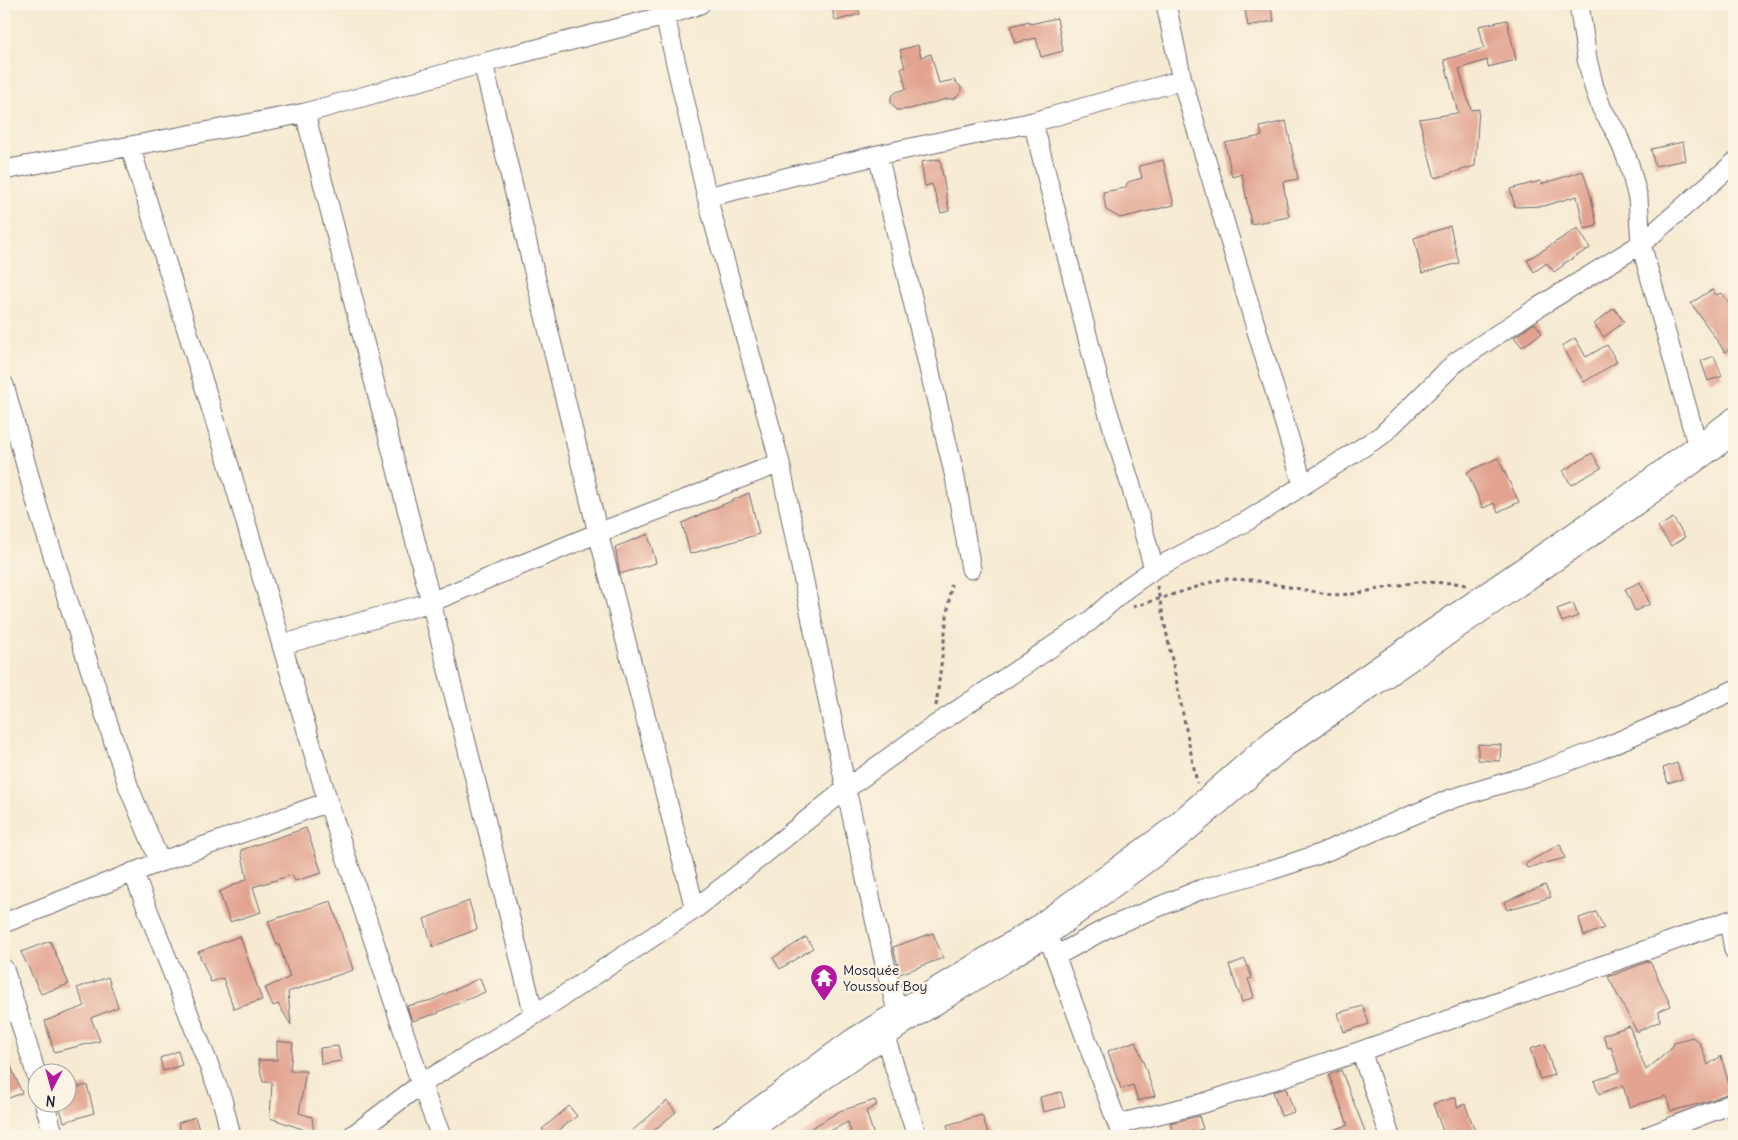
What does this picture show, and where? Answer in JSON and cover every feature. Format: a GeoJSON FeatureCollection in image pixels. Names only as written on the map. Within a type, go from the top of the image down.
{"type":"FeatureCollection","features":[{"type":"Feature","properties":{"kind":"street"},"geometry":{"type":"LineString","coordinates":[[4,170],[305,113],[483,63],[665,16],[700,4]]}},
{"type":"Feature","properties":{"kind":"street"},"geometry":{"type":"LineString","coordinates":[[1166,4],[1182,80],[1303,485]]}},
{"type":"Feature","properties":{"kind":"street"},"geometry":{"type":"LineString","coordinates":[[1579,4],[1587,59],[1594,87],[1602,109],[1617,134],[1629,164],[1638,198],[1641,244],[1697,444]]}},
{"type":"Feature","properties":{"kind":"street"},"geometry":{"type":"LineString","coordinates":[[665,16],[707,197],[780,463],[846,789],[897,1011]]}},
{"type":"Feature","properties":{"kind":"street"},"geometry":{"type":"LineString","coordinates":[[483,63],[598,533],[695,909]]}},
{"type":"Feature","properties":{"kind":"street"},"geometry":{"type":"LineString","coordinates":[[707,197],[878,155],[1033,122],[1182,80]]}},
{"type":"Feature","properties":{"kind":"street"},"geometry":{"type":"LineString","coordinates":[[305,113],[431,602],[534,1015]]}},
{"type":"Feature","properties":{"kind":"street"},"geometry":{"type":"LineString","coordinates":[[1033,122],[1100,386],[1131,486],[1154,570]]}},
{"type":"Feature","properties":{"kind":"street"},"geometry":{"type":"LineString","coordinates":[[130,146],[232,475],[328,802],[421,1084],[441,1136]]}},
{"type":"Feature","properties":{"kind":"street"},"geometry":{"type":"LineString","coordinates":[[878,155],[955,477],[972,569]]}},
{"type":"Feature","properties":{"kind":"street"},"geometry":{"type":"LineString","coordinates":[[352,1136],[421,1084],[534,1015],[695,909],[846,789],[934,726],[1090,621],[1127,588],[1154,570],[1247,521],[1382,435],[1456,362],[1537,308],[1641,244],[1734,163]]}},
{"type":"Feature","properties":{"kind":"street"},"geometry":{"type":"LineString","coordinates":[[4,385],[39,512],[129,788],[160,862]]}},
{"type":"Feature","properties":{"kind":"street"},"geometry":{"type":"LineString","coordinates":[[744,1136],[882,1030],[897,1011],[1036,926],[1169,829],[1277,735],[1489,590],[1734,417]]}},
{"type":"Feature","properties":{"kind":"street"},"geometry":{"type":"LineString","coordinates":[[719,1136],[853,1038],[882,1030],[913,1018],[1048,936],[1178,840],[1286,747],[1620,517],[1734,435]]}},
{"type":"Feature","properties":{"kind":"street"},"geometry":{"type":"LineString","coordinates":[[282,645],[431,602],[598,533],[780,463]]}},
{"type":"Feature","properties":{"kind":"street"},"geometry":{"type":"LineString","coordinates":[[1056,956],[1107,928],[1202,889],[1317,855],[1451,799],[1534,774],[1601,749],[1734,690]]}},
{"type":"Feature","properties":{"kind":"street"},"geometry":{"type":"LineString","coordinates":[[4,923],[133,872],[328,802]]}},
{"type":"Feature","properties":{"kind":"street"},"geometry":{"type":"LineString","coordinates":[[133,872],[222,1099],[231,1136]]}},
{"type":"Feature","properties":{"kind":"street"},"geometry":{"type":"LineString","coordinates":[[1048,936],[1120,1130],[1361,1051],[1731,920],[1734,950]]}},
{"type":"Feature","properties":{"kind":"street"},"geometry":{"type":"LineString","coordinates":[[4,969],[32,1062]]}},
{"type":"Feature","properties":{"kind":"street"},"geometry":{"type":"LineString","coordinates":[[882,1030],[917,1136]]}},
{"type":"Feature","properties":{"kind":"street"},"geometry":{"type":"LineString","coordinates":[[1361,1051],[1390,1136]]}},
{"type":"Feature","properties":{"kind":"street"},"geometry":{"type":"LineString","coordinates":[[1648,1136],[1734,1103]]}},
{"type":"Feature","properties":{"kind":"street"},"geometry":{"type":"LineString","coordinates":[[47,1112],[54,1136]]}},
{"type":"Feature","properties":{"kind":"path"},"geometry":{"type":"LineString","coordinates":[[1154,570],[1201,801]]}},
{"type":"Feature","properties":{"kind":"path"},"geometry":{"type":"LineString","coordinates":[[1160,598],[1210,582],[1236,578],[1332,595],[1353,594],[1416,582],[1455,583],[1489,590]]}},
{"type":"Feature","properties":{"kind":"path"},"geometry":{"type":"LineString","coordinates":[[934,726],[951,584]]}},
{"type":"Feature","properties":{"kind":"building"},"geometry":{"type":"Polygon","coordinates":[[[831,4],[857,4],[860,14],[835,21],[831,4]]]}},
{"type":"Feature","properties":{"kind":"building"},"geometry":{"type":"Polygon","coordinates":[[[1244,4],[1270,4],[1274,21],[1248,26],[1244,4]]]}},
{"type":"Feature","properties":{"kind":"building"},"geometry":{"type":"Polygon","coordinates":[[[1057,18],[1063,51],[1041,57],[1036,38],[1015,43],[1011,26],[1029,21],[1030,24],[1057,18]]]}},
{"type":"Feature","properties":{"kind":"building"},"geometry":{"type":"Polygon","coordinates":[[[1507,20],[1516,60],[1488,67],[1487,60],[1459,69],[1471,110],[1479,109],[1475,166],[1435,178],[1419,119],[1458,113],[1444,60],[1484,48],[1479,26],[1507,20]]]}},
{"type":"Feature","properties":{"kind":"building"},"geometry":{"type":"Polygon","coordinates":[[[918,45],[921,57],[931,54],[939,83],[954,80],[961,87],[961,93],[954,99],[897,110],[891,103],[891,97],[896,92],[906,89],[901,68],[905,67],[900,50],[918,45]]]}},
{"type":"Feature","properties":{"kind":"building"},"geometry":{"type":"Polygon","coordinates":[[[1286,121],[1298,179],[1283,182],[1289,217],[1251,224],[1242,174],[1232,177],[1225,143],[1262,136],[1260,127],[1286,121]]]}},
{"type":"Feature","properties":{"kind":"building"},"geometry":{"type":"Polygon","coordinates":[[[1683,142],[1686,160],[1655,166],[1651,149],[1683,142]]]}},
{"type":"Feature","properties":{"kind":"building"},"geometry":{"type":"Polygon","coordinates":[[[940,159],[949,211],[941,213],[932,184],[925,186],[921,162],[940,159]]]}},
{"type":"Feature","properties":{"kind":"building"},"geometry":{"type":"Polygon","coordinates":[[[1163,160],[1174,205],[1120,218],[1106,210],[1103,192],[1125,188],[1128,182],[1142,178],[1139,166],[1163,160]]]}},
{"type":"Feature","properties":{"kind":"building"},"geometry":{"type":"Polygon","coordinates":[[[1583,171],[1597,226],[1584,229],[1577,196],[1544,206],[1515,207],[1510,189],[1540,181],[1541,184],[1583,171]]]}},
{"type":"Feature","properties":{"kind":"building"},"geometry":{"type":"Polygon","coordinates":[[[1450,226],[1459,263],[1422,273],[1414,238],[1450,226]]]}},
{"type":"Feature","properties":{"kind":"building"},"geometry":{"type":"Polygon","coordinates":[[[1578,228],[1590,248],[1563,264],[1554,272],[1547,263],[1534,272],[1527,260],[1578,228]]]}},
{"type":"Feature","properties":{"kind":"building"},"geometry":{"type":"Polygon","coordinates":[[[1713,289],[1715,295],[1722,293],[1734,311],[1734,346],[1725,352],[1691,303],[1713,289]]]}},
{"type":"Feature","properties":{"kind":"building"},"geometry":{"type":"Polygon","coordinates":[[[1614,308],[1624,322],[1604,337],[1594,324],[1614,308]]]}},
{"type":"Feature","properties":{"kind":"building"},"geometry":{"type":"Polygon","coordinates":[[[1535,323],[1542,333],[1522,347],[1514,337],[1535,323]]]}},
{"type":"Feature","properties":{"kind":"building"},"geometry":{"type":"Polygon","coordinates":[[[1575,338],[1586,357],[1607,345],[1617,362],[1584,382],[1562,346],[1575,338]]]}},
{"type":"Feature","properties":{"kind":"building"},"geometry":{"type":"Polygon","coordinates":[[[1714,356],[1722,376],[1708,381],[1701,361],[1714,356]]]}},
{"type":"Feature","properties":{"kind":"building"},"geometry":{"type":"Polygon","coordinates":[[[1592,453],[1601,468],[1571,485],[1563,471],[1592,453]]]}},
{"type":"Feature","properties":{"kind":"building"},"geometry":{"type":"Polygon","coordinates":[[[1498,458],[1519,502],[1498,512],[1494,503],[1483,508],[1467,472],[1498,458]]]}},
{"type":"Feature","properties":{"kind":"building"},"geometry":{"type":"Polygon","coordinates":[[[749,493],[759,534],[690,554],[682,523],[749,493]]]}},
{"type":"Feature","properties":{"kind":"building"},"geometry":{"type":"Polygon","coordinates":[[[1673,518],[1685,537],[1671,546],[1658,527],[1673,518]]]}},
{"type":"Feature","properties":{"kind":"building"},"geometry":{"type":"Polygon","coordinates":[[[648,534],[656,563],[620,574],[615,547],[648,534]]]}},
{"type":"Feature","properties":{"kind":"building"},"geometry":{"type":"Polygon","coordinates":[[[1640,582],[1650,604],[1635,611],[1625,589],[1640,582]]]}},
{"type":"Feature","properties":{"kind":"building"},"geometry":{"type":"Polygon","coordinates":[[[1573,603],[1578,616],[1562,622],[1557,609],[1573,603]]]}},
{"type":"Feature","properties":{"kind":"building"},"geometry":{"type":"Polygon","coordinates":[[[1478,744],[1501,745],[1500,761],[1478,760],[1478,744]]]}},
{"type":"Feature","properties":{"kind":"building"},"geometry":{"type":"Polygon","coordinates":[[[1677,763],[1682,779],[1668,783],[1663,768],[1677,763]]]}},
{"type":"Feature","properties":{"kind":"building"},"geometry":{"type":"Polygon","coordinates":[[[306,828],[322,873],[295,881],[292,875],[253,887],[261,912],[230,922],[219,892],[247,879],[241,850],[306,828]]]}},
{"type":"Feature","properties":{"kind":"building"},"geometry":{"type":"Polygon","coordinates":[[[1560,844],[1565,858],[1527,868],[1525,864],[1560,844]]]}},
{"type":"Feature","properties":{"kind":"building"},"geometry":{"type":"Polygon","coordinates":[[[1545,885],[1551,897],[1507,910],[1504,902],[1545,885]]]}},
{"type":"Feature","properties":{"kind":"building"},"geometry":{"type":"Polygon","coordinates":[[[331,901],[353,970],[288,992],[291,1025],[278,1004],[273,1006],[265,988],[290,977],[279,944],[277,945],[268,921],[331,901]]]}},
{"type":"Feature","properties":{"kind":"building"},"geometry":{"type":"Polygon","coordinates":[[[469,901],[477,929],[433,947],[424,919],[469,901]]]}},
{"type":"Feature","properties":{"kind":"building"},"geometry":{"type":"Polygon","coordinates":[[[1596,912],[1604,928],[1584,936],[1579,918],[1596,912]]]}},
{"type":"Feature","properties":{"kind":"building"},"geometry":{"type":"Polygon","coordinates":[[[933,933],[943,958],[900,974],[893,947],[933,933]]]}},
{"type":"Feature","properties":{"kind":"building"},"geometry":{"type":"Polygon","coordinates":[[[240,936],[262,1000],[234,1009],[223,978],[211,982],[198,952],[240,936]]]}},
{"type":"Feature","properties":{"kind":"building"},"geometry":{"type":"Polygon","coordinates":[[[806,937],[813,948],[780,969],[773,958],[806,937]]]}},
{"type":"Feature","properties":{"kind":"building"},"geometry":{"type":"Polygon","coordinates":[[[50,941],[69,984],[41,994],[21,952],[50,941]]]}},
{"type":"Feature","properties":{"kind":"building"},"geometry":{"type":"Polygon","coordinates":[[[1245,959],[1252,978],[1248,979],[1254,997],[1242,1002],[1229,965],[1245,959]]]}},
{"type":"Feature","properties":{"kind":"building"},"geometry":{"type":"Polygon","coordinates":[[[1650,961],[1671,1006],[1659,1011],[1660,1021],[1637,1032],[1608,977],[1650,961]]]}},
{"type":"Feature","properties":{"kind":"building"},"geometry":{"type":"Polygon","coordinates":[[[108,977],[118,1007],[91,1018],[100,1041],[54,1052],[45,1021],[85,1006],[77,988],[108,977]]]}},
{"type":"Feature","properties":{"kind":"building"},"geometry":{"type":"Polygon","coordinates":[[[480,978],[485,992],[439,1013],[412,1021],[407,1006],[432,1000],[480,978]]]}},
{"type":"Feature","properties":{"kind":"building"},"geometry":{"type":"Polygon","coordinates":[[[1363,1006],[1369,1024],[1344,1032],[1338,1013],[1363,1006]]]}},
{"type":"Feature","properties":{"kind":"building"},"geometry":{"type":"Polygon","coordinates":[[[1629,1026],[1646,1070],[1670,1050],[1675,1042],[1692,1037],[1700,1043],[1708,1065],[1721,1056],[1731,1092],[1706,1102],[1671,1111],[1666,1096],[1629,1107],[1623,1085],[1599,1094],[1594,1081],[1619,1072],[1611,1047],[1608,1048],[1603,1035],[1629,1026]]]}},
{"type":"Feature","properties":{"kind":"building"},"geometry":{"type":"Polygon","coordinates":[[[277,1041],[293,1043],[290,1071],[306,1071],[299,1113],[312,1117],[314,1133],[270,1118],[272,1082],[263,1082],[258,1060],[277,1060],[277,1041]]]}},
{"type":"Feature","properties":{"kind":"building"},"geometry":{"type":"Polygon","coordinates":[[[1136,1041],[1155,1096],[1138,1101],[1133,1085],[1121,1089],[1108,1051],[1136,1041]]]}},
{"type":"Feature","properties":{"kind":"building"},"geometry":{"type":"Polygon","coordinates":[[[1545,1044],[1554,1075],[1540,1079],[1530,1049],[1545,1044]]]}},
{"type":"Feature","properties":{"kind":"building"},"geometry":{"type":"Polygon","coordinates":[[[338,1046],[341,1061],[321,1064],[320,1048],[338,1046]]]}},
{"type":"Feature","properties":{"kind":"building"},"geometry":{"type":"Polygon","coordinates":[[[4,1050],[22,1093],[4,1100],[4,1050]]]}},
{"type":"Feature","properties":{"kind":"building"},"geometry":{"type":"Polygon","coordinates":[[[178,1051],[182,1065],[163,1071],[160,1058],[178,1051]]]}},
{"type":"Feature","properties":{"kind":"building"},"geometry":{"type":"Polygon","coordinates":[[[1341,1070],[1366,1136],[1322,1136],[1321,1134],[1348,1125],[1329,1075],[1341,1070]]]}},
{"type":"Feature","properties":{"kind":"building"},"geometry":{"type":"Polygon","coordinates":[[[87,1085],[94,1113],[64,1122],[61,1112],[78,1112],[78,1087],[87,1085]]]}},
{"type":"Feature","properties":{"kind":"building"},"geometry":{"type":"Polygon","coordinates":[[[1286,1088],[1294,1112],[1281,1116],[1273,1092],[1286,1088]]]}},
{"type":"Feature","properties":{"kind":"building"},"geometry":{"type":"Polygon","coordinates":[[[1061,1092],[1065,1107],[1043,1112],[1040,1097],[1061,1092]]]}},
{"type":"Feature","properties":{"kind":"building"},"geometry":{"type":"Polygon","coordinates":[[[1456,1097],[1457,1107],[1465,1104],[1477,1136],[1461,1136],[1455,1130],[1444,1134],[1433,1104],[1456,1097]]]}},
{"type":"Feature","properties":{"kind":"building"},"geometry":{"type":"Polygon","coordinates":[[[875,1100],[877,1105],[866,1111],[874,1136],[852,1136],[848,1122],[820,1136],[798,1136],[840,1111],[875,1100]]]}},
{"type":"Feature","properties":{"kind":"building"},"geometry":{"type":"Polygon","coordinates":[[[667,1101],[676,1112],[647,1136],[626,1136],[667,1101]]]}},
{"type":"Feature","properties":{"kind":"building"},"geometry":{"type":"Polygon","coordinates":[[[569,1106],[577,1116],[552,1136],[548,1136],[542,1129],[569,1106]]]}},
{"type":"Feature","properties":{"kind":"building"},"geometry":{"type":"Polygon","coordinates":[[[982,1115],[989,1136],[950,1136],[947,1125],[982,1115]]]}},
{"type":"Feature","properties":{"kind":"building"},"geometry":{"type":"Polygon","coordinates":[[[1199,1116],[1203,1129],[1174,1136],[1170,1123],[1199,1116]]]}},
{"type":"Feature","properties":{"kind":"building"},"geometry":{"type":"Polygon","coordinates":[[[195,1117],[201,1136],[182,1136],[178,1123],[195,1117]]]}},
{"type":"Feature","properties":{"kind":"place","name":"Mosquée Youssouf Boy"},"geometry":{"type":"Point","coordinates":[824,1002]}}]}
